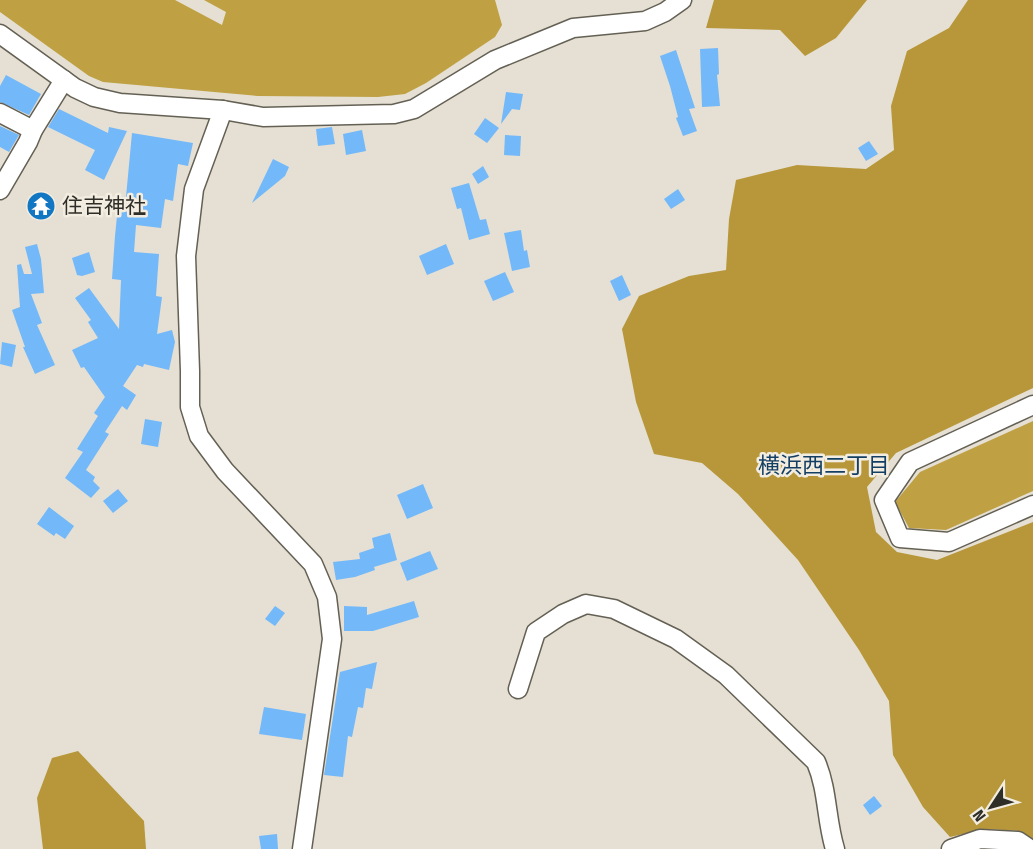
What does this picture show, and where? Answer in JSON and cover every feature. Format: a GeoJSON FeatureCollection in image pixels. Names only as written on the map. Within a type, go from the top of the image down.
{"type":"FeatureCollection","features":[{"type":"Feature","properties":{"kind":"street"},"geometry":{"type":"LineString","coordinates":[[0,34],[75,88],[94,97],[120,103],[223,110],[263,117],[394,114],[414,109],[495,60],[573,28],[645,21],[665,12],[682,0]]}},
{"type":"Feature","properties":{"kind":"street"},"geometry":{"type":"LineString","coordinates":[[0,190],[64,80]]}},
{"type":"Feature","properties":{"kind":"street"},"geometry":{"type":"LineString","coordinates":[[223,110],[194,189],[186,256],[190,407],[199,436],[225,471],[314,564],[327,597],[332,639],[302,849]]}},
{"type":"Feature","properties":{"kind":"street"},"geometry":{"type":"LineString","coordinates":[[0,113],[33,130]]}},
{"type":"Feature","properties":{"kind":"street"},"geometry":{"type":"LineString","coordinates":[[1033,405],[910,462],[884,500],[900,538],[949,542],[1033,505]]}},
{"type":"Feature","properties":{"kind":"street"},"geometry":{"type":"LineString","coordinates":[[519,689],[536,632],[563,614],[586,604],[614,609],[676,639],[726,675],[816,762],[822,777],[828,828],[835,849]]}},
{"type":"Feature","properties":{"kind":"street"},"geometry":{"type":"LineString","coordinates":[[951,849],[980,839],[1018,841],[1030,849]]}},
{"type":"Feature","properties":{"kind":"shaded area"},"geometry":{"type":"Polygon","coordinates":[[[0,0],[175,0],[222,25],[226,12],[204,0],[495,0],[502,25],[495,37],[426,83],[405,94],[378,97],[258,96],[103,82],[89,76],[0,12],[0,0]]]}},
{"type":"Feature","properties":{"kind":"shaded area"},"geometry":{"type":"Polygon","coordinates":[[[714,0],[867,0],[836,38],[805,56],[780,30],[706,28],[714,0]]]}},
{"type":"Feature","properties":{"kind":"shaded area"},"geometry":{"type":"Polygon","coordinates":[[[968,0],[1033,0],[1033,388],[896,453],[867,487],[876,532],[897,552],[937,560],[1033,522],[1033,841],[1021,831],[985,829],[950,837],[923,807],[893,755],[889,701],[859,650],[798,560],[738,494],[702,463],[654,454],[636,402],[622,329],[639,296],[689,276],[726,270],[729,219],[736,180],[797,165],[866,169],[894,150],[891,106],[907,51],[949,28],[968,0]]]}},
{"type":"Feature","properties":{"kind":"shaded area"},"geometry":{"type":"Polygon","coordinates":[[[1033,421],[1033,491],[946,530],[909,528],[895,502],[920,472],[1033,421]]]}},
{"type":"Feature","properties":{"kind":"shaded area"},"geometry":{"type":"Polygon","coordinates":[[[78,751],[144,821],[146,849],[43,849],[37,798],[52,758],[78,751]]]}},
{"type":"Feature","properties":{"kind":"building"},"geometry":{"type":"Polygon","coordinates":[[[718,48],[719,74],[717,75],[720,106],[702,107],[700,49],[718,48]]]}},
{"type":"Feature","properties":{"kind":"building"},"geometry":{"type":"Polygon","coordinates":[[[676,50],[695,108],[689,109],[697,131],[683,136],[660,56],[676,50]]]}},
{"type":"Feature","properties":{"kind":"building"},"geometry":{"type":"Polygon","coordinates":[[[6,75],[41,94],[29,115],[0,102],[0,86],[6,75]]]}},
{"type":"Feature","properties":{"kind":"building"},"geometry":{"type":"Polygon","coordinates":[[[506,92],[523,94],[520,110],[512,109],[501,124],[506,92]]]}},
{"type":"Feature","properties":{"kind":"building"},"geometry":{"type":"Polygon","coordinates":[[[59,109],[108,133],[109,127],[127,131],[104,180],[85,170],[95,150],[48,127],[59,109]]]}},
{"type":"Feature","properties":{"kind":"building"},"geometry":{"type":"Polygon","coordinates":[[[485,118],[499,128],[487,143],[474,134],[485,118]]]}},
{"type":"Feature","properties":{"kind":"building"},"geometry":{"type":"Polygon","coordinates":[[[0,126],[19,135],[9,152],[0,147],[0,126]]]}},
{"type":"Feature","properties":{"kind":"building"},"geometry":{"type":"Polygon","coordinates":[[[332,127],[335,144],[318,146],[316,129],[332,127]]]}},
{"type":"Feature","properties":{"kind":"building"},"geometry":{"type":"Polygon","coordinates":[[[362,130],[366,151],[346,155],[343,134],[362,130]]]}},
{"type":"Feature","properties":{"kind":"building"},"geometry":{"type":"Polygon","coordinates":[[[132,133],[193,143],[188,166],[178,164],[173,201],[165,199],[161,228],[136,225],[134,252],[159,254],[156,296],[162,297],[157,334],[172,330],[175,342],[169,370],[144,364],[143,367],[137,365],[123,386],[136,395],[127,410],[122,406],[105,432],[109,434],[86,470],[95,477],[93,481],[100,488],[91,498],[65,478],[83,452],[77,449],[98,416],[94,413],[105,397],[84,367],[81,368],[72,350],[98,338],[88,322],[91,320],[75,298],[89,288],[119,329],[121,280],[112,279],[119,196],[126,197],[132,133]]]}},
{"type":"Feature","properties":{"kind":"building"},"geometry":{"type":"Polygon","coordinates":[[[505,135],[521,136],[520,156],[504,155],[505,135]]]}},
{"type":"Feature","properties":{"kind":"building"},"geometry":{"type":"Polygon","coordinates":[[[869,141],[878,154],[866,161],[858,148],[869,141]]]}},
{"type":"Feature","properties":{"kind":"building"},"geometry":{"type":"Polygon","coordinates":[[[273,159],[289,167],[285,176],[252,203],[273,159]]]}},
{"type":"Feature","properties":{"kind":"building"},"geometry":{"type":"Polygon","coordinates":[[[483,166],[489,177],[478,184],[472,174],[483,166]]]}},
{"type":"Feature","properties":{"kind":"building"},"geometry":{"type":"Polygon","coordinates":[[[469,183],[480,220],[486,219],[490,234],[469,240],[461,208],[457,209],[451,188],[469,183]]]}},
{"type":"Feature","properties":{"kind":"building"},"geometry":{"type":"Polygon","coordinates":[[[678,189],[685,200],[671,209],[664,199],[678,189]]]}},
{"type":"Feature","properties":{"kind":"building"},"geometry":{"type":"Polygon","coordinates":[[[521,230],[524,251],[527,250],[530,267],[512,271],[504,233],[521,230]]]}},
{"type":"Feature","properties":{"kind":"building"},"geometry":{"type":"Polygon","coordinates":[[[37,244],[41,259],[44,293],[31,294],[42,323],[37,325],[55,365],[35,374],[23,347],[25,347],[12,310],[20,307],[17,265],[21,264],[24,274],[32,274],[25,247],[37,244]]]}},
{"type":"Feature","properties":{"kind":"building"},"geometry":{"type":"Polygon","coordinates":[[[446,244],[454,264],[427,275],[419,256],[446,244]]]}},
{"type":"Feature","properties":{"kind":"building"},"geometry":{"type":"Polygon","coordinates":[[[89,252],[95,272],[82,276],[77,275],[72,258],[89,252]]]}},
{"type":"Feature","properties":{"kind":"building"},"geometry":{"type":"Polygon","coordinates":[[[505,272],[514,292],[493,301],[484,281],[505,272]]]}},
{"type":"Feature","properties":{"kind":"building"},"geometry":{"type":"Polygon","coordinates":[[[622,275],[631,295],[619,301],[610,281],[622,275]]]}},
{"type":"Feature","properties":{"kind":"building"},"geometry":{"type":"Polygon","coordinates":[[[2,342],[16,345],[12,367],[0,364],[2,342]]]}},
{"type":"Feature","properties":{"kind":"building"},"geometry":{"type":"Polygon","coordinates":[[[145,419],[162,422],[158,447],[141,444],[145,419]]]}},
{"type":"Feature","properties":{"kind":"building"},"geometry":{"type":"Polygon","coordinates":[[[423,484],[433,508],[407,519],[397,495],[423,484]]]}},
{"type":"Feature","properties":{"kind":"building"},"geometry":{"type":"Polygon","coordinates":[[[118,489],[128,501],[113,513],[103,501],[118,489]]]}},
{"type":"Feature","properties":{"kind":"building"},"geometry":{"type":"Polygon","coordinates":[[[49,507],[74,526],[65,539],[56,533],[54,536],[37,524],[49,507]]]}},
{"type":"Feature","properties":{"kind":"building"},"geometry":{"type":"Polygon","coordinates":[[[390,533],[397,560],[374,567],[375,570],[355,577],[336,580],[333,562],[360,559],[359,553],[374,548],[372,538],[390,533]]]}},
{"type":"Feature","properties":{"kind":"building"},"geometry":{"type":"Polygon","coordinates":[[[430,551],[438,569],[407,581],[400,563],[430,551]]]}},
{"type":"Feature","properties":{"kind":"building"},"geometry":{"type":"Polygon","coordinates":[[[414,601],[419,617],[373,631],[344,631],[344,606],[367,607],[367,615],[414,601]]]}},
{"type":"Feature","properties":{"kind":"building"},"geometry":{"type":"Polygon","coordinates":[[[275,606],[285,613],[275,626],[265,619],[275,606]]]}},
{"type":"Feature","properties":{"kind":"building"},"geometry":{"type":"Polygon","coordinates":[[[377,662],[372,689],[366,688],[363,708],[358,707],[352,737],[348,736],[343,777],[324,775],[340,672],[377,662]]]}},
{"type":"Feature","properties":{"kind":"building"},"geometry":{"type":"Polygon","coordinates":[[[264,707],[306,714],[302,740],[259,734],[264,707]]]}},
{"type":"Feature","properties":{"kind":"building"},"geometry":{"type":"Polygon","coordinates":[[[874,796],[882,806],[870,815],[863,805],[874,796]]]}},
{"type":"Feature","properties":{"kind":"building"},"geometry":{"type":"Polygon","coordinates":[[[277,834],[278,849],[261,849],[259,836],[277,834]]]}},
{"type":"Feature","properties":{"kind":"place","name":"住吉神社"},"geometry":{"type":"Point","coordinates":[41,206]}},
{"type":"Feature","properties":{"kind":"district","name":"横浜西二丁目"},"geometry":{"type":"Point","coordinates":[824,465]}}]}
